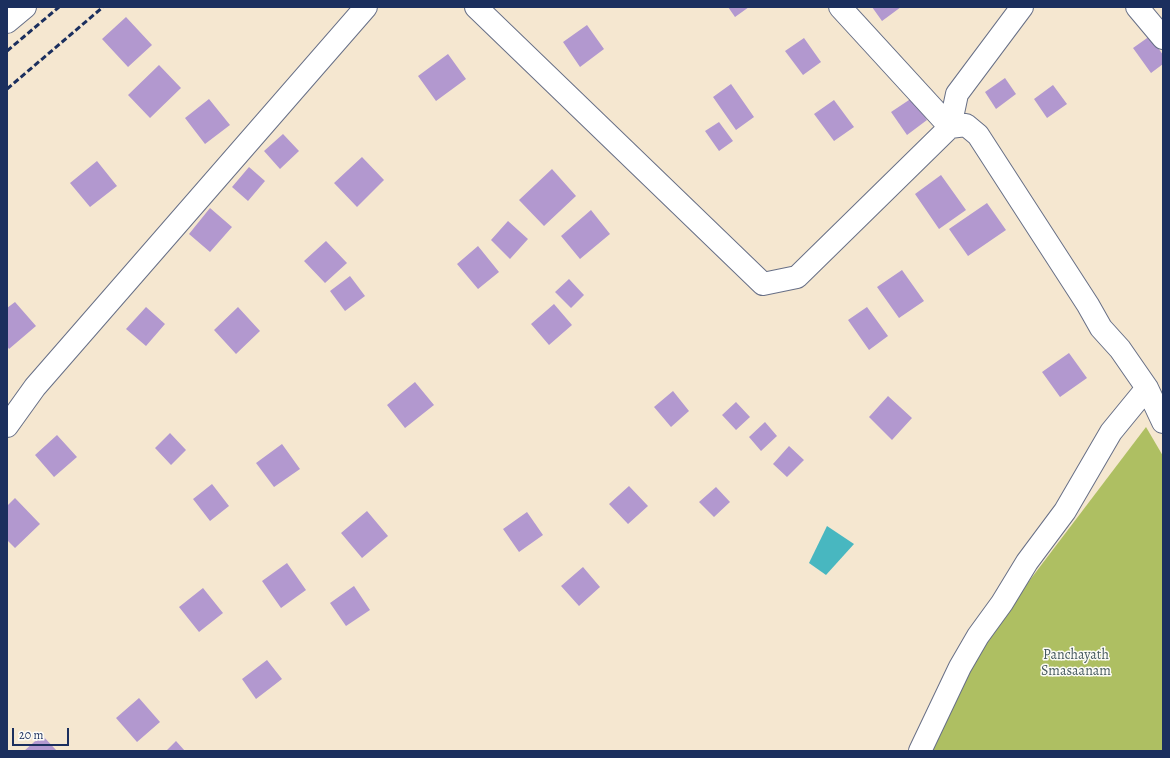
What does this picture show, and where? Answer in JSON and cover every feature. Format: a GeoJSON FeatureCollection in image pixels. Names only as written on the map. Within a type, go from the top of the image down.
{"type":"FeatureCollection","features":[{"type":"Feature","properties":{"kind":"street"},"geometry":{"type":"LineString","coordinates":[[7,22],[25,7]]}},
{"type":"Feature","properties":{"kind":"street"},"geometry":{"type":"LineString","coordinates":[[7,426],[35,387],[366,7]]}},
{"type":"Feature","properties":{"kind":"street"},"geometry":{"type":"LineString","coordinates":[[476,7],[763,284],[797,277],[950,127],[957,94],[1022,7]]}},
{"type":"Feature","properties":{"kind":"street"},"geometry":{"type":"LineString","coordinates":[[840,7],[950,127]]}},
{"type":"Feature","properties":{"kind":"street"},"geometry":{"type":"LineString","coordinates":[[1137,7],[1163,38]]}},
{"type":"Feature","properties":{"kind":"street"},"geometry":{"type":"LineString","coordinates":[[950,127],[966,125],[978,135],[1088,304],[1101,328],[1120,349],[1147,388],[1162,416]]}},
{"type":"Feature","properties":{"kind":"street"},"geometry":{"type":"LineString","coordinates":[[920,751],[960,666],[978,636],[1002,603],[1027,562],[1065,511],[1111,432],[1147,388]]}},
{"type":"Feature","properties":{"kind":"green space","name":"Panchayath Smasaanam"},"geometry":{"type":"Polygon","coordinates":[[[1146,427],[1163,456],[1163,751],[926,751],[957,676],[1146,427]]]}},
{"type":"Feature","properties":{"kind":"water"},"geometry":{"type":"Polygon","coordinates":[[[827,526],[854,544],[826,575],[809,563],[827,526]]]}},
{"type":"Feature","properties":{"kind":"building"},"geometry":{"type":"Polygon","coordinates":[[[728,7],[749,7],[735,17],[728,7]]]}},
{"type":"Feature","properties":{"kind":"building"},"geometry":{"type":"Polygon","coordinates":[[[872,7],[901,7],[882,21],[872,7]]]}},
{"type":"Feature","properties":{"kind":"building"},"geometry":{"type":"Polygon","coordinates":[[[126,17],[152,45],[128,67],[102,39],[126,17]]]}},
{"type":"Feature","properties":{"kind":"building"},"geometry":{"type":"Polygon","coordinates":[[[587,25],[604,49],[580,67],[563,42],[587,25]]]}},
{"type":"Feature","properties":{"kind":"building"},"geometry":{"type":"Polygon","coordinates":[[[1150,36],[1163,55],[1163,64],[1151,73],[1133,48],[1150,36]]]}},
{"type":"Feature","properties":{"kind":"building"},"geometry":{"type":"Polygon","coordinates":[[[804,38],[821,62],[803,75],[785,51],[804,38]]]}},
{"type":"Feature","properties":{"kind":"building"},"geometry":{"type":"Polygon","coordinates":[[[448,54],[466,79],[436,101],[418,76],[448,54]]]}},
{"type":"Feature","properties":{"kind":"building"},"geometry":{"type":"Polygon","coordinates":[[[159,65],[181,88],[150,118],[128,95],[159,65]]]}},
{"type":"Feature","properties":{"kind":"building"},"geometry":{"type":"Polygon","coordinates":[[[1005,78],[1016,94],[996,109],[985,92],[1005,78]]]}},
{"type":"Feature","properties":{"kind":"building"},"geometry":{"type":"Polygon","coordinates":[[[731,84],[754,117],[736,130],[713,97],[731,84]]]}},
{"type":"Feature","properties":{"kind":"building"},"geometry":{"type":"Polygon","coordinates":[[[1053,85],[1067,104],[1047,118],[1034,99],[1053,85]]]}},
{"type":"Feature","properties":{"kind":"building"},"geometry":{"type":"Polygon","coordinates":[[[912,98],[927,120],[907,135],[891,112],[912,98]]]}},
{"type":"Feature","properties":{"kind":"building"},"geometry":{"type":"Polygon","coordinates":[[[209,99],[230,125],[205,144],[185,118],[209,99]]]}},
{"type":"Feature","properties":{"kind":"building"},"geometry":{"type":"Polygon","coordinates":[[[834,100],[854,127],[834,141],[814,114],[834,100]]]}},
{"type":"Feature","properties":{"kind":"building"},"geometry":{"type":"Polygon","coordinates":[[[719,122],[733,141],[719,151],[705,131],[719,122]]]}},
{"type":"Feature","properties":{"kind":"building"},"geometry":{"type":"Polygon","coordinates":[[[283,134],[299,151],[280,169],[264,151],[283,134]]]}},
{"type":"Feature","properties":{"kind":"building"},"geometry":{"type":"Polygon","coordinates":[[[362,157],[384,180],[357,207],[334,183],[362,157]]]}},
{"type":"Feature","properties":{"kind":"building"},"geometry":{"type":"Polygon","coordinates":[[[97,161],[117,186],[90,207],[70,183],[97,161]]]}},
{"type":"Feature","properties":{"kind":"building"},"geometry":{"type":"Polygon","coordinates":[[[249,167],[265,181],[248,201],[232,187],[249,167]]]}},
{"type":"Feature","properties":{"kind":"building"},"geometry":{"type":"Polygon","coordinates":[[[552,169],[576,196],[544,226],[519,200],[552,169]]]}},
{"type":"Feature","properties":{"kind":"building"},"geometry":{"type":"Polygon","coordinates":[[[941,175],[966,210],[939,229],[915,194],[941,175]]]}},
{"type":"Feature","properties":{"kind":"building"},"geometry":{"type":"Polygon","coordinates":[[[987,203],[1006,230],[968,256],[949,229],[987,203]]]}},
{"type":"Feature","properties":{"kind":"building"},"geometry":{"type":"Polygon","coordinates":[[[210,208],[232,227],[210,252],[189,234],[210,208]]]}},
{"type":"Feature","properties":{"kind":"building"},"geometry":{"type":"Polygon","coordinates":[[[591,210],[610,234],[580,259],[561,236],[591,210]]]}},
{"type":"Feature","properties":{"kind":"building"},"geometry":{"type":"Polygon","coordinates":[[[508,221],[528,239],[510,259],[491,240],[508,221]]]}},
{"type":"Feature","properties":{"kind":"building"},"geometry":{"type":"Polygon","coordinates":[[[326,241],[347,263],[325,283],[304,261],[326,241]]]}},
{"type":"Feature","properties":{"kind":"building"},"geometry":{"type":"Polygon","coordinates":[[[478,246],[499,272],[478,289],[457,264],[478,246]]]}},
{"type":"Feature","properties":{"kind":"building"},"geometry":{"type":"Polygon","coordinates":[[[902,270],[924,301],[899,318],[877,287],[902,270]]]}},
{"type":"Feature","properties":{"kind":"building"},"geometry":{"type":"Polygon","coordinates":[[[350,276],[365,296],[345,311],[330,291],[350,276]]]}},
{"type":"Feature","properties":{"kind":"building"},"geometry":{"type":"Polygon","coordinates":[[[569,279],[584,295],[571,308],[555,292],[569,279]]]}},
{"type":"Feature","properties":{"kind":"building"},"geometry":{"type":"Polygon","coordinates":[[[15,302],[36,326],[9,349],[7,346],[7,308],[15,302]]]}},
{"type":"Feature","properties":{"kind":"building"},"geometry":{"type":"Polygon","coordinates":[[[554,304],[572,325],[549,345],[531,324],[554,304]]]}},
{"type":"Feature","properties":{"kind":"building"},"geometry":{"type":"Polygon","coordinates":[[[146,307],[165,324],[146,346],[126,329],[146,307]]]}},
{"type":"Feature","properties":{"kind":"building"},"geometry":{"type":"Polygon","coordinates":[[[238,307],[260,331],[236,354],[214,330],[238,307]]]}},
{"type":"Feature","properties":{"kind":"building"},"geometry":{"type":"Polygon","coordinates":[[[867,307],[888,336],[869,350],[848,320],[867,307]]]}},
{"type":"Feature","properties":{"kind":"building"},"geometry":{"type":"Polygon","coordinates":[[[1069,353],[1087,378],[1060,397],[1042,372],[1069,353]]]}},
{"type":"Feature","properties":{"kind":"building"},"geometry":{"type":"Polygon","coordinates":[[[415,382],[434,405],[405,428],[387,405],[415,382]]]}},
{"type":"Feature","properties":{"kind":"building"},"geometry":{"type":"Polygon","coordinates":[[[673,391],[689,411],[671,427],[654,407],[673,391]]]}},
{"type":"Feature","properties":{"kind":"building"},"geometry":{"type":"Polygon","coordinates":[[[888,396],[912,418],[892,440],[869,417],[888,396]]]}},
{"type":"Feature","properties":{"kind":"building"},"geometry":{"type":"Polygon","coordinates":[[[736,402],[750,417],[736,430],[722,415],[736,402]]]}},
{"type":"Feature","properties":{"kind":"building"},"geometry":{"type":"Polygon","coordinates":[[[765,422],[777,436],[761,451],[749,437],[765,422]]]}},
{"type":"Feature","properties":{"kind":"building"},"geometry":{"type":"Polygon","coordinates":[[[170,433],[186,450],[171,465],[155,448],[170,433]]]}},
{"type":"Feature","properties":{"kind":"building"},"geometry":{"type":"Polygon","coordinates":[[[57,435],[77,457],[54,477],[35,455],[57,435]]]}},
{"type":"Feature","properties":{"kind":"building"},"geometry":{"type":"Polygon","coordinates":[[[282,444],[300,469],[274,487],[256,463],[282,444]]]}},
{"type":"Feature","properties":{"kind":"building"},"geometry":{"type":"Polygon","coordinates":[[[789,446],[804,460],[787,477],[773,464],[789,446]]]}},
{"type":"Feature","properties":{"kind":"building"},"geometry":{"type":"Polygon","coordinates":[[[212,484],[229,506],[210,521],[193,499],[212,484]]]}},
{"type":"Feature","properties":{"kind":"building"},"geometry":{"type":"Polygon","coordinates":[[[629,486],[648,506],[628,524],[609,504],[629,486]]]}},
{"type":"Feature","properties":{"kind":"building"},"geometry":{"type":"Polygon","coordinates":[[[716,487],[730,502],[714,517],[699,502],[716,487]]]}},
{"type":"Feature","properties":{"kind":"building"},"geometry":{"type":"Polygon","coordinates":[[[15,498],[40,524],[15,548],[7,540],[7,506],[15,498]]]}},
{"type":"Feature","properties":{"kind":"building"},"geometry":{"type":"Polygon","coordinates":[[[367,511],[388,536],[362,558],[341,533],[367,511]]]}},
{"type":"Feature","properties":{"kind":"building"},"geometry":{"type":"Polygon","coordinates":[[[527,512],[543,535],[519,552],[503,529],[527,512]]]}},
{"type":"Feature","properties":{"kind":"building"},"geometry":{"type":"Polygon","coordinates":[[[287,563],[306,590],[281,608],[262,581],[287,563]]]}},
{"type":"Feature","properties":{"kind":"building"},"geometry":{"type":"Polygon","coordinates":[[[583,567],[600,587],[579,606],[561,586],[583,567]]]}},
{"type":"Feature","properties":{"kind":"building"},"geometry":{"type":"Polygon","coordinates":[[[354,586],[370,610],[346,626],[330,603],[354,586]]]}},
{"type":"Feature","properties":{"kind":"building"},"geometry":{"type":"Polygon","coordinates":[[[203,588],[223,613],[199,632],[179,607],[203,588]]]}},
{"type":"Feature","properties":{"kind":"building"},"geometry":{"type":"Polygon","coordinates":[[[267,660],[282,679],[256,699],[242,679],[267,660]]]}},
{"type":"Feature","properties":{"kind":"building"},"geometry":{"type":"Polygon","coordinates":[[[139,698],[160,722],[137,742],[116,718],[139,698]]]}},
{"type":"Feature","properties":{"kind":"building"},"geometry":{"type":"Polygon","coordinates":[[[42,735],[57,751],[24,751],[42,735]]]}},
{"type":"Feature","properties":{"kind":"building"},"geometry":{"type":"Polygon","coordinates":[[[176,741],[185,751],[166,751],[176,741]]]}},
{"type":"Feature","properties":{"kind":"railway"},"geometry":{"type":"LineString","coordinates":[[7,51],[59,7]]}},
{"type":"Feature","properties":{"kind":"railway"},"geometry":{"type":"LineString","coordinates":[[7,89],[103,7]]}}]}
